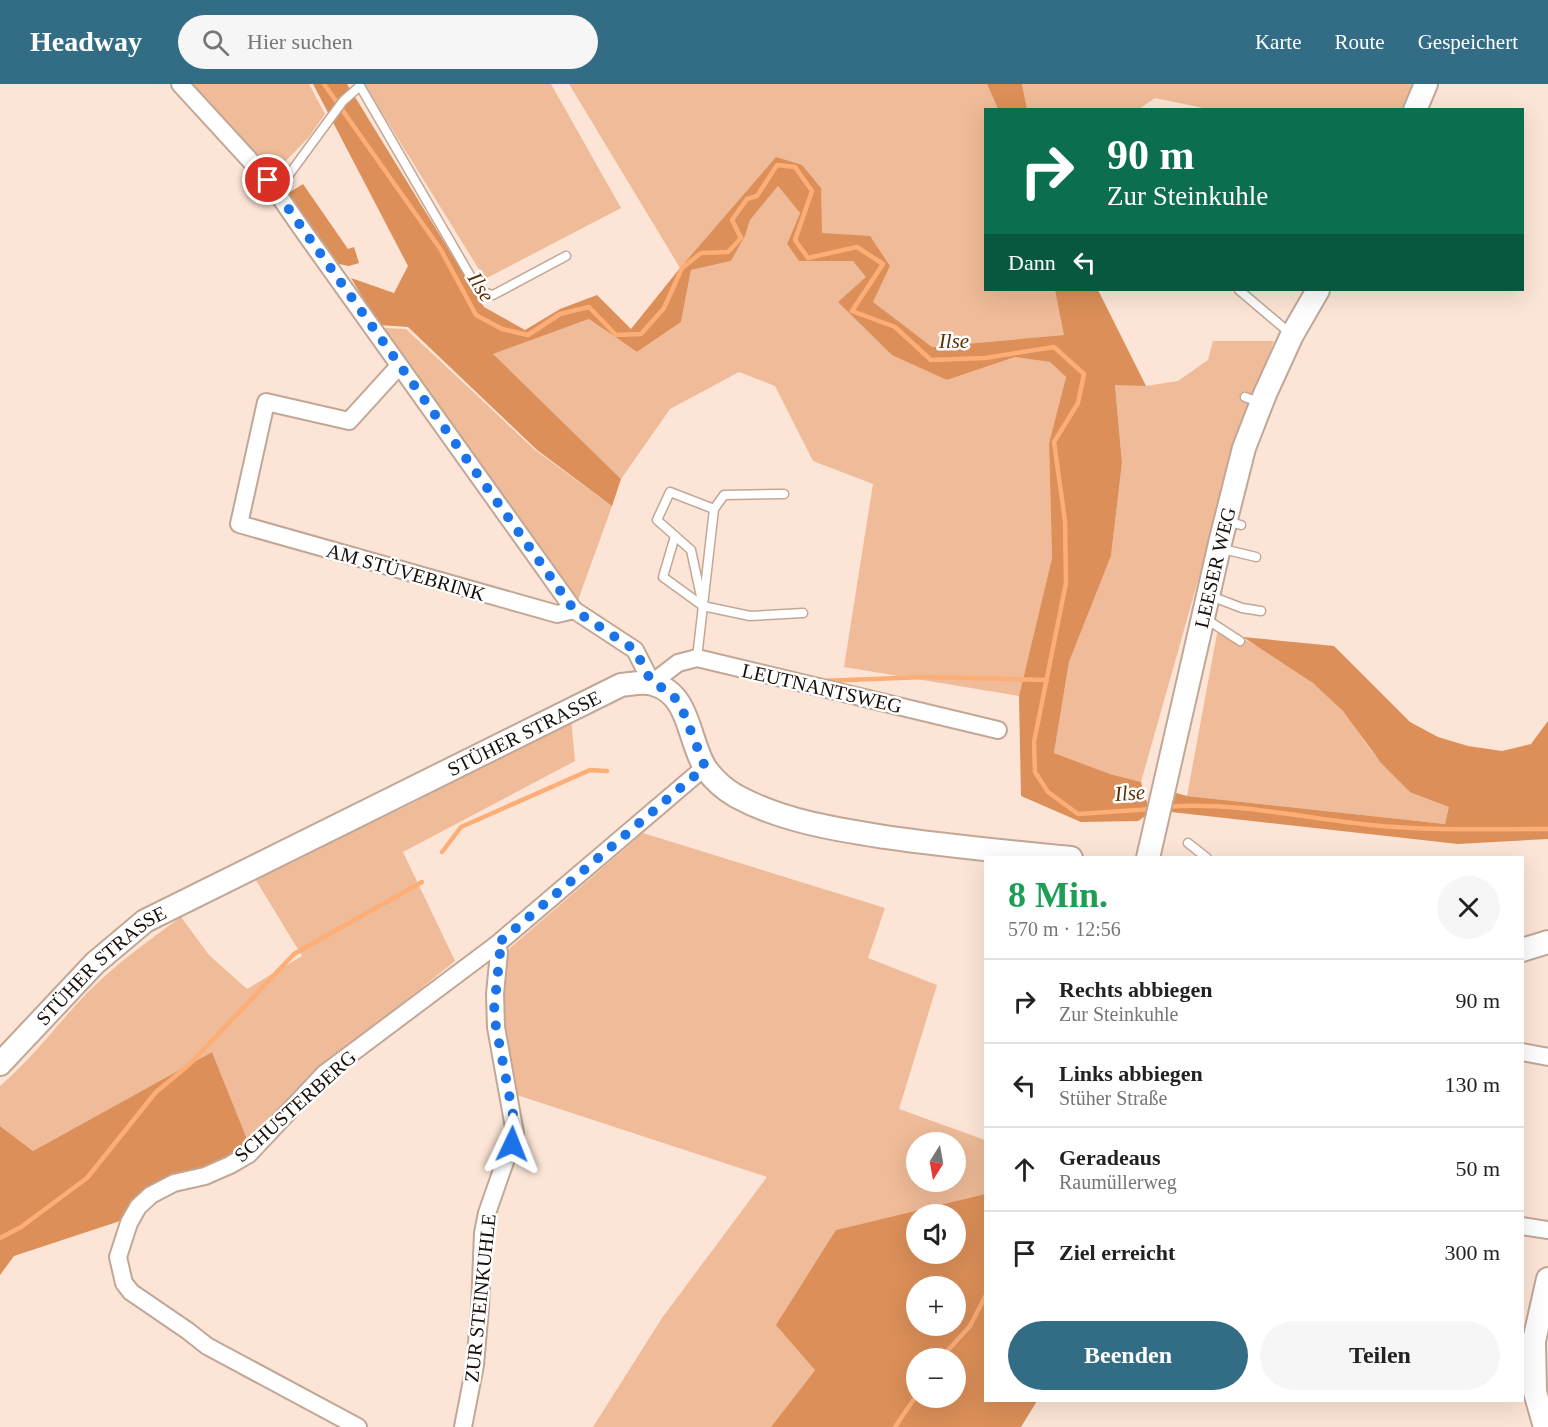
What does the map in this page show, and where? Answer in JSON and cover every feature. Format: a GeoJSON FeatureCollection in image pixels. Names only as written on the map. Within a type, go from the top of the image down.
{"type":"FeatureCollection","features":[{"type":"Feature","properties":{"kind":"main road"},"geometry":{"type":"LineString","coordinates":[[1416,108],[1426,84]]}},
{"type":"Feature","properties":{"kind":"main road","name":"LEESER WEG"},"geometry":{"type":"LineString","coordinates":[[1148,856],[1219,548],[1233,523],[1253,400],[1317,291]]}},
{"type":"Feature","properties":{"kind":"main road"},"geometry":{"type":"LineString","coordinates":[[652,683],[671,692],[682,709],[714,782],[734,795],[782,815],[829,828],[921,842],[1052,856]]}},
{"type":"Feature","properties":{"kind":"main road","name":"STÜHER STRASSE"},"geometry":{"type":"LineString","coordinates":[[0,1064],[95,963],[144,921],[621,685],[652,683]]}},
{"type":"Feature","properties":{"kind":"main road"},"geometry":{"type":"LineString","coordinates":[[1524,949],[1548,942]]}},
{"type":"Feature","properties":{"kind":"main road"},"geometry":{"type":"LineString","coordinates":[[1545,1427],[1535,1392],[1528,1340],[1548,1279]]}},
{"type":"Feature","properties":{"kind":"street"},"geometry":{"type":"LineString","coordinates":[[180,84],[277,191],[574,610],[635,650],[652,683],[678,663],[697,658]]}},
{"type":"Feature","properties":{"kind":"street","name":"AM STÜVEBRINK"},"geometry":{"type":"LineString","coordinates":[[399,366],[349,421],[266,402],[239,524],[557,614],[574,610]]}},
{"type":"Feature","properties":{"kind":"street","name":"LEUTNANTSWEG"},"geometry":{"type":"LineString","coordinates":[[697,658],[998,730]]}},
{"type":"Feature","properties":{"kind":"street"},"geometry":{"type":"LineString","coordinates":[[496,945],[714,782]]}},
{"type":"Feature","properties":{"kind":"street","name":"SCHUSTERBERG"},"geometry":{"type":"LineString","coordinates":[[358,1427],[207,1346],[131,1292],[124,1283],[118,1257],[123,1239],[138,1207],[151,1195],[174,1183],[205,1176],[249,1154],[324,1074],[496,945]]}},
{"type":"Feature","properties":{"kind":"street","name":"ZUR STEINKUHLE"},"geometry":{"type":"LineString","coordinates":[[463,1427],[475,1365],[483,1233],[487,1213],[514,1132],[496,1027],[495,994],[500,952],[496,945]]}},
{"type":"Feature","properties":{"kind":"street"},"geometry":{"type":"LineString","coordinates":[[1524,1052],[1548,1057]]}},
{"type":"Feature","properties":{"kind":"street"},"geometry":{"type":"LineString","coordinates":[[1524,1226],[1548,1230]]}},
{"type":"Feature","properties":{"kind":"lane"},"geometry":{"type":"LineString","coordinates":[[277,191],[343,101],[360,86],[479,291],[493,295],[566,256]]}},
{"type":"Feature","properties":{"kind":"lane"},"geometry":{"type":"LineString","coordinates":[[1240,291],[1292,335]]}},
{"type":"Feature","properties":{"kind":"lane"},"geometry":{"type":"LineString","coordinates":[[703,606],[691,550],[657,520],[670,492],[714,509]]}},
{"type":"Feature","properties":{"kind":"lane"},"geometry":{"type":"LineString","coordinates":[[697,658],[714,509],[724,495],[784,494]]}},
{"type":"Feature","properties":{"kind":"lane"},"geometry":{"type":"LineString","coordinates":[[675,536],[663,577],[703,606],[750,616],[803,613]]}},
{"type":"Feature","properties":{"kind":"lane"},"geometry":{"type":"LineString","coordinates":[[1219,548],[1256,557]]}},
{"type":"Feature","properties":{"kind":"lane"},"geometry":{"type":"LineString","coordinates":[[1208,595],[1242,608],[1261,611]]}},
{"type":"Feature","properties":{"kind":"lane"},"geometry":{"type":"LineString","coordinates":[[1203,618],[1240,641]]}},
{"type":"Feature","properties":{"kind":"lane"},"geometry":{"type":"LineString","coordinates":[[759,817],[782,815]]}},
{"type":"Feature","properties":{"kind":"lane"},"geometry":{"type":"LineString","coordinates":[[1188,843],[1204,856]]}},
{"type":"Feature","properties":{"kind":"shaded area"},"geometry":{"type":"Polygon","coordinates":[[[187,84],[309,84],[325,114],[309,137],[271,176],[187,84]]]}},
{"type":"Feature","properties":{"kind":"shaded area"},"geometry":{"type":"Polygon","coordinates":[[[313,84],[347,84],[484,307],[525,330],[560,309],[597,295],[631,329],[680,268],[776,157],[802,165],[821,188],[822,233],[870,236],[890,266],[873,302],[932,347],[1064,335],[1055,291],[1098,291],[1146,386],[1115,385],[1122,463],[1111,556],[1069,662],[1054,753],[1110,774],[1141,782],[1150,813],[1138,821],[1081,822],[1021,796],[1019,696],[1052,558],[1049,443],[1066,377],[1050,362],[1015,357],[947,380],[892,355],[838,302],[866,277],[853,261],[799,261],[787,244],[800,213],[778,186],[750,220],[745,236],[731,261],[691,270],[681,322],[637,352],[589,319],[493,354],[621,479],[612,506],[537,450],[408,327],[379,325],[351,278],[394,293],[408,266],[313,84]]]}},
{"type":"Feature","properties":{"kind":"shaded area"},"geometry":{"type":"Polygon","coordinates":[[[364,84],[551,84],[621,208],[485,279],[364,84]]]}},
{"type":"Feature","properties":{"kind":"shaded area"},"geometry":{"type":"Polygon","coordinates":[[[569,84],[987,84],[998,108],[984,108],[984,291],[1055,291],[1065,335],[932,347],[872,302],[890,266],[821,233],[821,188],[777,157],[680,268],[569,84]]]}},
{"type":"Feature","properties":{"kind":"shaded area"},"geometry":{"type":"Polygon","coordinates":[[[987,84],[1022,84],[1027,108],[998,108],[987,84]]]}},
{"type":"Feature","properties":{"kind":"shaded area"},"geometry":{"type":"Polygon","coordinates":[[[1022,84],[1412,84],[1405,108],[1203,108],[1155,98],[1140,108],[1027,108],[1022,84]]]}},
{"type":"Feature","properties":{"kind":"shaded area"},"geometry":{"type":"Polygon","coordinates":[[[303,184],[348,249],[354,247],[359,263],[349,266],[339,264],[287,194],[303,184]]]}},
{"type":"Feature","properties":{"kind":"shaded area"},"geometry":{"type":"Polygon","coordinates":[[[778,186],[800,213],[787,244],[799,261],[853,261],[867,277],[839,302],[947,380],[1015,357],[1050,362],[1066,377],[1049,443],[1052,558],[1019,696],[844,667],[873,484],[813,461],[775,386],[739,372],[670,409],[621,479],[492,354],[589,319],[637,352],[681,322],[691,270],[731,261],[745,236],[750,220],[778,186]]]}},
{"type":"Feature","properties":{"kind":"shaded area"},"geometry":{"type":"Polygon","coordinates":[[[384,328],[406,329],[535,450],[612,506],[577,603],[400,358],[384,328]]]}},
{"type":"Feature","properties":{"kind":"shaded area"},"geometry":{"type":"Polygon","coordinates":[[[1213,341],[1274,341],[1236,446],[1141,782],[1110,774],[1054,753],[1069,662],[1111,556],[1122,463],[1115,384],[1146,386],[1178,381],[1208,360],[1213,341]]]}},
{"type":"Feature","properties":{"kind":"shaded area"},"geometry":{"type":"Polygon","coordinates":[[[1218,628],[1234,634],[1285,662],[1331,698],[1371,750],[1394,774],[1450,807],[1445,824],[1187,796],[1218,628]]]}},
{"type":"Feature","properties":{"kind":"shaded area"},"geometry":{"type":"Polygon","coordinates":[[[1243,637],[1334,646],[1410,722],[1438,737],[1468,746],[1502,751],[1531,744],[1548,721],[1548,839],[1458,844],[1171,812],[1176,793],[1445,824],[1449,807],[1410,792],[1381,763],[1343,711],[1313,683],[1243,637]]]}},
{"type":"Feature","properties":{"kind":"shaded area"},"geometry":{"type":"Polygon","coordinates":[[[571,718],[575,761],[403,852],[455,961],[320,1070],[249,1144],[212,1052],[33,1151],[0,1126],[0,1086],[99,982],[181,917],[209,955],[247,989],[302,956],[254,877],[409,805],[571,718]]]}},
{"type":"Feature","properties":{"kind":"shaded area"},"geometry":{"type":"Polygon","coordinates":[[[643,833],[885,908],[868,958],[937,985],[899,1109],[963,1132],[906,1132],[906,1192],[966,1192],[966,1133],[984,1140],[984,1194],[944,1204],[906,1204],[906,1213],[836,1230],[815,1370],[771,1427],[593,1427],[662,1318],[767,1177],[514,1094],[500,1010],[505,966],[510,948],[643,833]]]}},
{"type":"Feature","properties":{"kind":"shaded area"},"geometry":{"type":"Polygon","coordinates":[[[212,1052],[249,1144],[229,1160],[133,1203],[120,1221],[14,1256],[0,1275],[0,1126],[33,1151],[212,1052]]]}},
{"type":"Feature","properties":{"kind":"shaded area"},"geometry":{"type":"Polygon","coordinates":[[[984,1194],[984,1402],[1036,1402],[1021,1427],[771,1427],[815,1370],[776,1325],[836,1230],[906,1213],[906,1264],[966,1264],[966,1204],[944,1204],[984,1194]]]}},
{"type":"Feature","properties":{"kind":"waterway","name":"Ilse"},"geometry":{"type":"LineString","coordinates":[[324,84],[441,250],[476,315],[502,329],[528,335],[560,314],[589,307],[616,335],[641,334],[664,308],[682,268],[701,253],[728,252],[741,238],[732,220],[747,199],[757,196],[777,165],[795,167],[812,191],[795,240],[808,258],[857,247],[883,264],[852,311],[895,327],[931,360],[985,358],[1054,347],[1084,374],[1078,403],[1054,442],[1065,521],[1066,583],[1034,742],[1035,772],[1048,792],[1078,814],[1152,809]]}},
{"type":"Feature","properties":{"kind":"waterway"},"geometry":{"type":"LineString","coordinates":[[821,681],[926,677],[1047,680]]}},
{"type":"Feature","properties":{"kind":"waterway"},"geometry":{"type":"LineString","coordinates":[[442,852],[461,827],[590,770],[607,771]]}},
{"type":"Feature","properties":{"kind":"waterway","name":"Ilse"},"geometry":{"type":"LineString","coordinates":[[1166,807],[1242,808],[1392,827],[1548,829]]}},
{"type":"Feature","properties":{"kind":"waterway"},"geometry":{"type":"LineString","coordinates":[[0,1238],[21,1227],[87,1178],[156,1092],[190,1064],[294,954],[422,882]]}},
{"type":"Feature","properties":{"kind":"waterway"},"geometry":{"type":"LineString","coordinates":[[950,1348],[970,1326],[984,1299]]}},
{"type":"Feature","properties":{"kind":"waterway"},"geometry":{"type":"LineString","coordinates":[[895,1427],[908,1408]]}},
{"type":"Feature","properties":{"kind":"route"},"geometry":{"type":"LineString","coordinates":[[268,180],[574,610],[635,650],[652,683],[671,692],[682,709],[705,767],[496,945],[500,952],[494,1010],[514,1120],[512,1144]]}}]}
